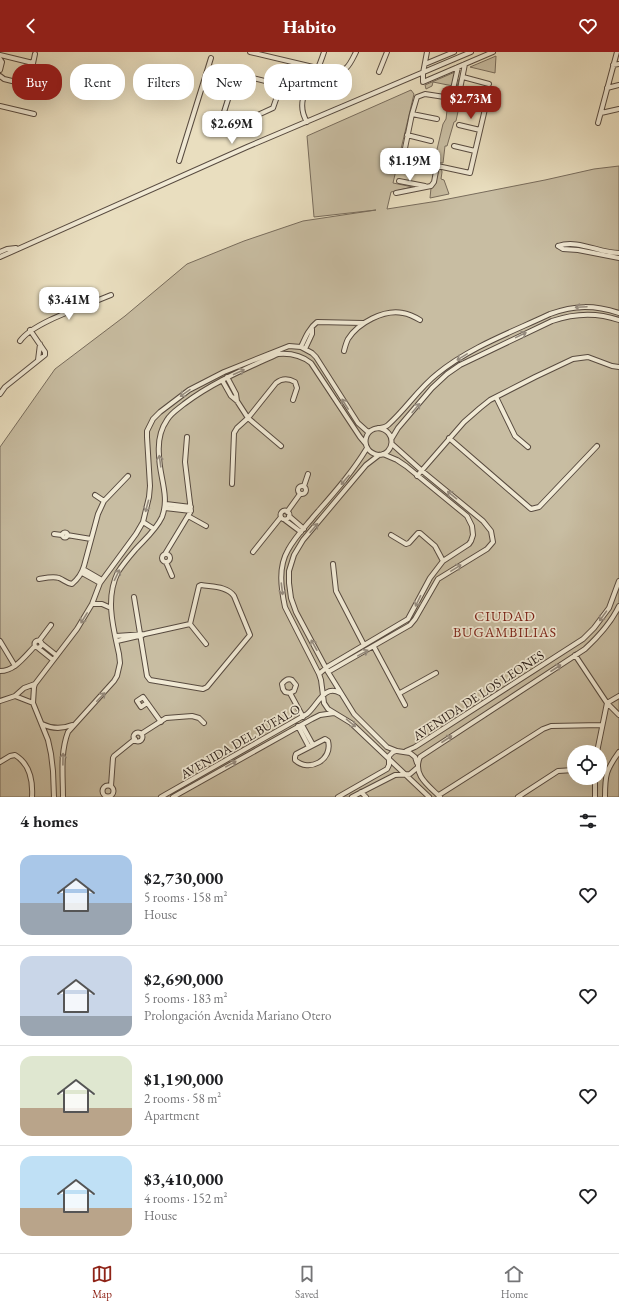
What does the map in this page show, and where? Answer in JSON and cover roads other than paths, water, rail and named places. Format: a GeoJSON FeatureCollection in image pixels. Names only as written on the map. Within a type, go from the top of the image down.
{"type":"FeatureCollection","features":[{"type":"Feature","properties":{"kind":"street"},"geometry":{"type":"LineString","coordinates":[[250,52],[301,64]]}},
{"type":"Feature","properties":{"kind":"street"},"geometry":{"type":"LineString","coordinates":[[320,64],[324,52]]}},
{"type":"Feature","properties":{"kind":"street"},"geometry":{"type":"LineString","coordinates":[[351,64],[356,52]]}},
{"type":"Feature","properties":{"kind":"street"},"geometry":{"type":"LineString","coordinates":[[379,72],[388,52]]}},
{"type":"Feature","properties":{"kind":"street"},"geometry":{"type":"LineString","coordinates":[[428,52],[424,64],[423,82],[493,52]]}},
{"type":"Feature","properties":{"kind":"street"},"geometry":{"type":"LineString","coordinates":[[424,64],[454,52]]}},
{"type":"Feature","properties":{"kind":"street"},"geometry":{"type":"LineString","coordinates":[[0,257],[307,122],[471,52]]}},
{"type":"Feature","properties":{"kind":"street"},"geometry":{"type":"LineString","coordinates":[[598,122],[616,52]]}},
{"type":"Feature","properties":{"kind":"street"},"geometry":{"type":"LineString","coordinates":[[0,55],[33,63],[35,54]]}},
{"type":"Feature","properties":{"kind":"street"},"geometry":{"type":"LineString","coordinates":[[210,64],[212,58]]}},
{"type":"Feature","properties":{"kind":"street"},"geometry":{"type":"LineString","coordinates":[[0,59],[2,62],[0,70]]}},
{"type":"Feature","properties":{"kind":"street"},"geometry":{"type":"LineString","coordinates":[[458,67],[451,98],[425,94],[420,94],[417,97],[407,135],[403,158],[470,173],[485,107],[458,100],[465,64]]}},
{"type":"Feature","properties":{"kind":"street"},"geometry":{"type":"LineString","coordinates":[[613,65],[619,64]]}},
{"type":"Feature","properties":{"kind":"street"},"geometry":{"type":"LineString","coordinates":[[0,76],[4,79],[12,81]]}},
{"type":"Feature","properties":{"kind":"street"},"geometry":{"type":"LineString","coordinates":[[463,78],[489,84]]}},
{"type":"Feature","properties":{"kind":"street"},"geometry":{"type":"LineString","coordinates":[[607,88],[619,85]]}},
{"type":"Feature","properties":{"kind":"street"},"geometry":{"type":"LineString","coordinates":[[179,162],[202,89]]}},
{"type":"Feature","properties":{"kind":"street"},"geometry":{"type":"LineString","coordinates":[[228,100],[219,128],[220,131],[273,108],[276,100]]}},
{"type":"Feature","properties":{"kind":"street"},"geometry":{"type":"LineString","coordinates":[[302,100],[301,108],[307,122]]}},
{"type":"Feature","properties":{"kind":"street"},"geometry":{"type":"LineString","coordinates":[[0,106],[34,114]]}},
{"type":"Feature","properties":{"kind":"street"},"geometry":{"type":"LineString","coordinates":[[601,113],[619,109]]}},
{"type":"Feature","properties":{"kind":"street"},"geometry":{"type":"LineString","coordinates":[[412,114],[437,119]]}},
{"type":"Feature","properties":{"kind":"street"},"geometry":{"type":"LineString","coordinates":[[459,125],[480,130]]}},
{"type":"Feature","properties":{"kind":"street"},"geometry":{"type":"LineString","coordinates":[[407,135],[431,141]]}},
{"type":"Feature","properties":{"kind":"street"},"geometry":{"type":"LineString","coordinates":[[454,146],[475,151]]}},
{"type":"Feature","properties":{"kind":"street"},"geometry":{"type":"LineString","coordinates":[[396,193],[431,186],[434,182],[436,166]]}},
{"type":"Feature","properties":{"kind":"street"},"geometry":{"type":"LineString","coordinates":[[399,182],[427,187]]}},
{"type":"Feature","properties":{"kind":"street"},"geometry":{"type":"LineString","coordinates":[[619,253],[578,245],[564,244],[558,246],[563,249],[578,250],[619,258]]}},
{"type":"Feature","properties":{"kind":"street"},"geometry":{"type":"LineString","coordinates":[[0,252],[7,249],[22,247]]}},
{"type":"Feature","properties":{"kind":"street"},"geometry":{"type":"LineString","coordinates":[[20,340],[30,330],[45,322],[112,295]]}},
{"type":"Feature","properties":{"kind":"street"},"geometry":{"type":"LineString","coordinates":[[365,443],[366,437],[370,431],[388,425],[427,383],[444,368],[467,353],[550,314],[571,308],[606,308],[619,313]]}},
{"type":"Feature","properties":{"kind":"street"},"geometry":{"type":"LineString","coordinates":[[344,351],[348,339],[354,332],[364,323],[384,314],[394,312],[407,314],[420,320]]}},
{"type":"Feature","properties":{"kind":"street"},"geometry":{"type":"LineString","coordinates":[[397,751],[387,747],[354,714],[328,672],[327,667],[296,612],[291,598],[289,583],[294,554],[303,540],[366,464],[390,449],[392,438],[398,428],[440,380],[460,365],[564,316],[588,314],[610,317],[619,320]]}},
{"type":"Feature","properties":{"kind":"street"},"geometry":{"type":"LineString","coordinates":[[305,349],[312,334],[314,324],[318,322],[364,323]]}},
{"type":"Feature","properties":{"kind":"street"},"geometry":{"type":"LineString","coordinates":[[349,323],[354,332]]}},
{"type":"Feature","properties":{"kind":"street"},"geometry":{"type":"LineString","coordinates":[[300,347],[308,332],[312,329]]}},
{"type":"Feature","properties":{"kind":"street"},"geometry":{"type":"LineString","coordinates":[[0,394],[2,387],[38,360],[40,344],[30,330]]}},
{"type":"Feature","properties":{"kind":"street"},"geometry":{"type":"LineString","coordinates":[[54,797],[51,754],[42,724],[33,703],[35,684],[77,629],[92,604],[101,581],[136,534],[143,522],[150,486],[146,437],[153,419],[180,396],[200,384],[224,372],[288,346],[300,347],[316,357],[358,424],[368,432],[370,431]]}},
{"type":"Feature","properties":{"kind":"street"},"geometry":{"type":"LineString","coordinates":[[63,797],[64,742],[68,732],[117,676],[120,663],[111,608],[113,584],[119,571],[154,529],[161,518],[165,506],[159,453],[162,430],[167,420],[176,410],[192,398],[227,377],[278,354],[293,354],[306,359],[311,363],[367,448],[373,454],[381,454],[397,460],[467,516],[473,530],[471,541],[443,561],[430,578],[408,619],[364,644],[327,667],[319,674]]}},
{"type":"Feature","properties":{"kind":"street"},"geometry":{"type":"LineString","coordinates":[[417,476],[449,438],[480,408],[496,397],[535,377],[578,358],[591,358],[619,367]]}},
{"type":"Feature","properties":{"kind":"street"},"geometry":{"type":"LineString","coordinates":[[227,377],[236,394],[237,401]]}},
{"type":"Feature","properties":{"kind":"street"},"geometry":{"type":"LineString","coordinates":[[232,484],[234,433],[237,428],[248,418],[276,383],[281,380],[287,379],[295,382],[297,388],[292,400]]}},
{"type":"Feature","properties":{"kind":"street"},"geometry":{"type":"LineString","coordinates":[[222,380],[231,396],[237,401],[248,418],[281,446]]}},
{"type":"Feature","properties":{"kind":"street"},"geometry":{"type":"LineString","coordinates":[[496,397],[515,436],[528,448]]}},
{"type":"Feature","properties":{"kind":"street"},"geometry":{"type":"LineString","coordinates":[[378,428],[388,432],[392,438]]}},
{"type":"Feature","properties":{"kind":"street"},"geometry":{"type":"LineString","coordinates":[[172,576],[166,562],[162,558],[191,509],[185,462],[188,437]]}},
{"type":"Feature","properties":{"kind":"street"},"geometry":{"type":"LineString","coordinates":[[449,438],[531,509],[539,507],[597,446]]}},
{"type":"Feature","properties":{"kind":"street"},"geometry":{"type":"LineString","coordinates":[[328,672],[374,647],[412,623],[438,579],[491,546],[493,540],[492,530],[483,521],[392,444]]}},
{"type":"Feature","properties":{"kind":"street"},"geometry":{"type":"LineString","coordinates":[[367,448],[352,472],[302,530],[287,550],[282,570],[281,583],[285,607],[319,674],[324,703],[328,709],[351,723],[428,797]]}},
{"type":"Feature","properties":{"kind":"street"},"geometry":{"type":"LineString","coordinates":[[287,516],[300,494],[304,494],[306,492],[304,486],[308,474]]}},
{"type":"Feature","properties":{"kind":"street"},"geometry":{"type":"LineString","coordinates":[[39,578],[60,578],[67,584],[72,584],[83,571],[98,514],[104,501],[128,476]]}},
{"type":"Feature","properties":{"kind":"street"},"geometry":{"type":"LineString","coordinates":[[95,495],[104,501]]}},
{"type":"Feature","properties":{"kind":"street"},"geometry":{"type":"LineString","coordinates":[[165,506],[191,509]]}},
{"type":"Feature","properties":{"kind":"street"},"geometry":{"type":"LineString","coordinates":[[461,511],[465,506]]}},
{"type":"Feature","properties":{"kind":"street"},"geometry":{"type":"LineString","coordinates":[[253,552],[280,517],[282,512],[302,530]]}},
{"type":"Feature","properties":{"kind":"street"},"geometry":{"type":"LineString","coordinates":[[188,516],[206,526]]}},
{"type":"Feature","properties":{"kind":"street"},"geometry":{"type":"LineString","coordinates":[[280,517],[287,516]]}},
{"type":"Feature","properties":{"kind":"street"},"geometry":{"type":"LineString","coordinates":[[143,522],[148,527],[154,529]]}},
{"type":"Feature","properties":{"kind":"street"},"geometry":{"type":"LineString","coordinates":[[391,535],[406,544],[409,543],[418,533],[420,533],[435,546],[443,561]]}},
{"type":"Feature","properties":{"kind":"street"},"geometry":{"type":"LineString","coordinates":[[54,534],[62,535],[65,538],[68,536],[91,539]]}},
{"type":"Feature","properties":{"kind":"street"},"geometry":{"type":"LineString","coordinates":[[333,564],[336,591],[364,644]]}},
{"type":"Feature","properties":{"kind":"street"},"geometry":{"type":"LineString","coordinates":[[83,571],[101,581]]}},
{"type":"Feature","properties":{"kind":"street","name":"AVENIDA DE LOS LEONES"},"geometry":{"type":"LineString","coordinates":[[405,751],[415,747],[583,639],[594,628],[609,608],[619,581]]}},
{"type":"Feature","properties":{"kind":"street"},"geometry":{"type":"LineString","coordinates":[[134,597],[142,634],[148,678],[199,690],[207,687],[250,635],[234,596],[230,591],[225,589],[199,586],[190,624]]}},
{"type":"Feature","properties":{"kind":"street"},"geometry":{"type":"LineString","coordinates":[[92,604],[102,604],[111,608]]}},
{"type":"Feature","properties":{"kind":"street","name":"AVENIDA DE LOS LEONES"},"geometry":{"type":"LineString","coordinates":[[417,763],[423,754],[585,649],[617,616],[619,606]]}},
{"type":"Feature","properties":{"kind":"street"},"geometry":{"type":"LineString","coordinates":[[116,639],[190,624]]}},
{"type":"Feature","properties":{"kind":"street"},"geometry":{"type":"LineString","coordinates":[[190,624],[206,644]]}},
{"type":"Feature","properties":{"kind":"street"},"geometry":{"type":"LineString","coordinates":[[0,671],[15,666],[36,647],[35,643],[40,642],[51,625]]}},
{"type":"Feature","properties":{"kind":"street"},"geometry":{"type":"LineString","coordinates":[[0,640],[15,666]]}},
{"type":"Feature","properties":{"kind":"street"},"geometry":{"type":"LineString","coordinates":[[40,642],[56,655]]}},
{"type":"Feature","properties":{"kind":"street"},"geometry":{"type":"LineString","coordinates":[[36,647],[53,660]]}},
{"type":"Feature","properties":{"kind":"street"},"geometry":{"type":"LineString","coordinates":[[374,647],[406,705]]}},
{"type":"Feature","properties":{"kind":"street"},"geometry":{"type":"LineString","coordinates":[[575,655],[607,703],[619,715]]}},
{"type":"Feature","properties":{"kind":"street"},"geometry":{"type":"LineString","coordinates":[[400,693],[436,673]]}},
{"type":"Feature","properties":{"kind":"street"},"geometry":{"type":"LineString","coordinates":[[0,701],[16,696],[24,688],[35,684]]}},
{"type":"Feature","properties":{"kind":"street"},"geometry":{"type":"LineString","coordinates":[[323,695],[329,691],[333,691],[338,692],[342,696]]}},
{"type":"Feature","properties":{"kind":"street"},"geometry":{"type":"LineString","coordinates":[[290,693],[302,717]]}},
{"type":"Feature","properties":{"kind":"street","name":"AVENIDA DEL BÚFALO"},"geometry":{"type":"LineString","coordinates":[[161,797],[302,717],[314,708],[323,695]]}},
{"type":"Feature","properties":{"kind":"street"},"geometry":{"type":"LineString","coordinates":[[16,696],[33,703]]}},
{"type":"Feature","properties":{"kind":"street"},"geometry":{"type":"LineString","coordinates":[[599,745],[607,703],[619,696]]}},
{"type":"Feature","properties":{"kind":"street"},"geometry":{"type":"LineString","coordinates":[[147,703],[161,722]]}},
{"type":"Feature","properties":{"kind":"street"},"geometry":{"type":"LineString","coordinates":[[314,708],[320,715]]}},
{"type":"Feature","properties":{"kind":"street","name":"AVENIDA DEL BÚFALO"},"geometry":{"type":"LineString","coordinates":[[172,797],[320,715],[334,714]]}},
{"type":"Feature","properties":{"kind":"street"},"geometry":{"type":"LineString","coordinates":[[111,786],[105,786],[103,790],[104,795],[110,796],[114,792],[111,786],[114,756],[135,739],[138,741],[142,740],[143,738],[141,734],[166,718],[192,716],[199,718],[204,723]]}},
{"type":"Feature","properties":{"kind":"street"},"geometry":{"type":"LineString","coordinates":[[42,724],[55,728],[74,725]]}},
{"type":"Feature","properties":{"kind":"street"},"geometry":{"type":"LineString","coordinates":[[300,726],[311,746]]}},
{"type":"Feature","properties":{"kind":"street"},"geometry":{"type":"LineString","coordinates":[[338,797],[387,769],[391,753],[397,751],[405,751],[414,755],[421,777],[440,796],[543,729],[551,726],[602,726]]}},
{"type":"Feature","properties":{"kind":"street"},"geometry":{"type":"LineString","coordinates":[[327,740],[329,748],[324,759],[311,765],[304,765],[295,760],[295,756],[311,746],[327,740]]}},
{"type":"Feature","properties":{"kind":"street"},"geometry":{"type":"LineString","coordinates":[[605,797],[605,777],[619,752]]}},
{"type":"Feature","properties":{"kind":"street"},"geometry":{"type":"LineString","coordinates":[[0,762],[10,756],[15,756],[25,764],[32,780],[32,797]]}},
{"type":"Feature","properties":{"kind":"street"},"geometry":{"type":"LineString","coordinates":[[352,797],[395,775],[412,773],[417,768]]}},
{"type":"Feature","properties":{"kind":"street"},"geometry":{"type":"LineString","coordinates":[[212,769],[214,773]]}},
{"type":"Feature","properties":{"kind":"street"},"geometry":{"type":"LineString","coordinates":[[518,797],[558,772],[567,771]]}},
{"type":"Feature","properties":{"kind":"street"},"geometry":{"type":"LineString","coordinates":[[595,785],[595,797]]}},
{"type":"Feature","properties":{"kind":"street"},"geometry":{"type":"LineString","coordinates":[[361,792],[366,797]]}},
{"type":"Feature","properties":{"kind":"district","name":"CIUDAD BUGAMBILIAS"},"geometry":{"type":"Point","coordinates":[505,624]}}]}
